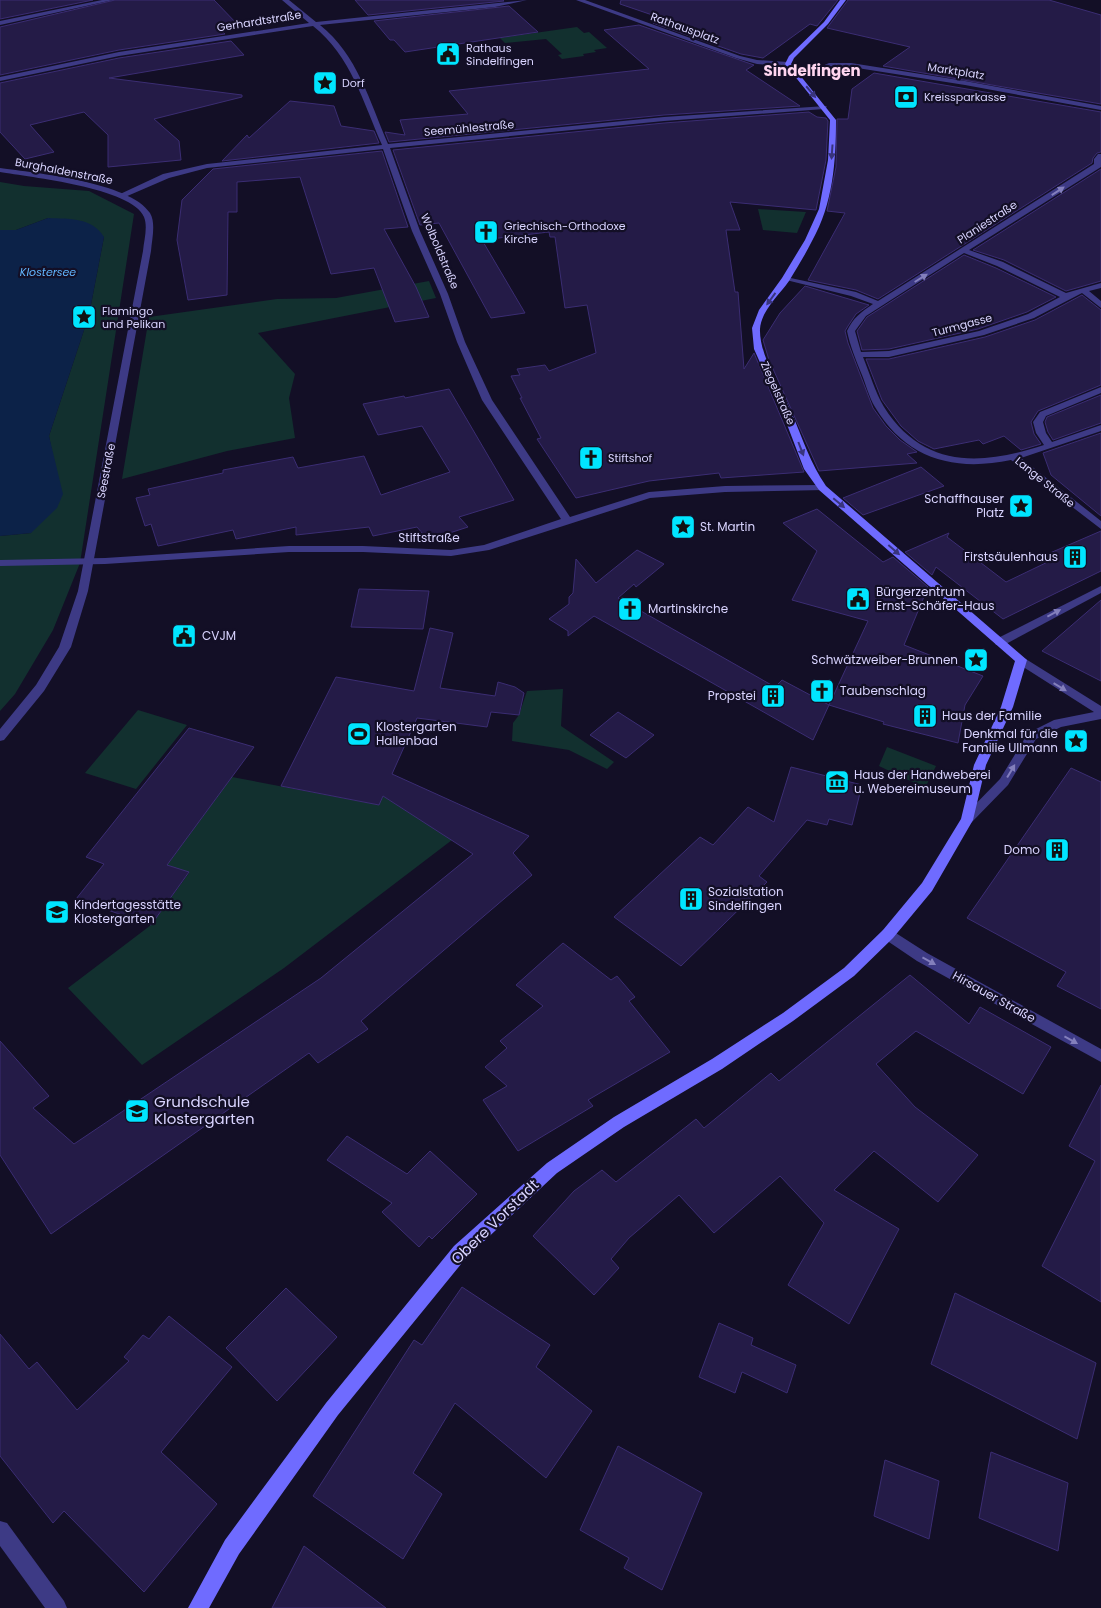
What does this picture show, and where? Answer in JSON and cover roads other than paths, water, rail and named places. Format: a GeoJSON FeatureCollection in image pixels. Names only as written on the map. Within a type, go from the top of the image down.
{"type":"FeatureCollection","features":[{"type":"Feature","properties":{"kind":"main road"},"geometry":{"type":"LineString","coordinates":[[788,64],[791,57],[826,23],[843,0]]}},
{"type":"Feature","properties":{"kind":"main road","name":"Ziegelstraße"},"geometry":{"type":"LineString","coordinates":[[788,64],[824,106],[834,123],[829,181],[822,209],[809,240],[786,279],[763,310],[756,328],[758,349],[788,414],[809,469],[822,488],[1021,660]]}},
{"type":"Feature","properties":{"kind":"main road","name":"Obere Vorstadt"},"geometry":{"type":"LineString","coordinates":[[198,1608],[232,1547],[264,1501],[332,1409],[460,1252],[552,1168],[619,1122],[717,1064],[788,1017],[849,972],[888,934],[928,888],[967,820],[980,765],[1007,707],[1021,660]]}},
{"type":"Feature","properties":{"kind":"street"},"geometry":{"type":"LineString","coordinates":[[0,23],[110,0]]}},
{"type":"Feature","properties":{"kind":"street","name":"Wolboldstraße"},"geometry":{"type":"LineString","coordinates":[[286,0],[332,37],[350,63],[386,147],[416,231],[444,294],[461,342],[487,400],[551,499],[567,520]]}},
{"type":"Feature","properties":{"kind":"street","name":"Gerhardtstraße"},"geometry":{"type":"LineString","coordinates":[[0,79],[57,66],[191,42],[316,23],[495,5],[524,0]]}},
{"type":"Feature","properties":{"kind":"street","name":"Rathausplatz"},"geometry":{"type":"LineString","coordinates":[[579,0],[738,57],[757,62],[788,64]]}},
{"type":"Feature","properties":{"kind":"street","name":"Marktplatz"},"geometry":{"type":"LineString","coordinates":[[810,77],[819,68],[834,64],[851,65],[965,83],[1101,108]]}},
{"type":"Feature","properties":{"kind":"street","name":"Seemühlestraße"},"geometry":{"type":"LineString","coordinates":[[122,195],[166,176],[207,166],[664,119],[824,106]]}},
{"type":"Feature","properties":{"kind":"street","name":"Planiestraße"},"geometry":{"type":"LineString","coordinates":[[1012,456],[964,462],[938,457],[919,448],[901,434],[879,405],[850,331],[863,314],[1098,165],[1098,159],[1101,156]]}},
{"type":"Feature","properties":{"kind":"street","name":"Burghaldenstraße"},"geometry":{"type":"LineString","coordinates":[[0,170],[97,188],[122,195]]}},
{"type":"Feature","properties":{"kind":"street","name":"Seestraße"},"geometry":{"type":"LineString","coordinates":[[0,737],[40,688],[64,647],[83,591],[106,476],[149,233],[147,214],[135,201],[122,195]]}},
{"type":"Feature","properties":{"kind":"street"},"geometry":{"type":"LineString","coordinates":[[965,251],[1000,264],[1067,297]]}},
{"type":"Feature","properties":{"kind":"street"},"geometry":{"type":"LineString","coordinates":[[786,279],[853,294],[880,304]]}},
{"type":"Feature","properties":{"kind":"street","name":"Turmgasse"},"geometry":{"type":"LineString","coordinates":[[858,355],[896,353],[980,333],[1031,316],[1083,290],[1101,286]]}},
{"type":"Feature","properties":{"kind":"street"},"geometry":{"type":"LineString","coordinates":[[1083,290],[1101,305]]}},
{"type":"Feature","properties":{"kind":"street"},"geometry":{"type":"LineString","coordinates":[[1049,445],[1041,433],[1038,422],[1043,414],[1101,390]]}},
{"type":"Feature","properties":{"kind":"street","name":"Lange Straße"},"geometry":{"type":"LineString","coordinates":[[1012,456],[1101,428]]}},
{"type":"Feature","properties":{"kind":"street","name":"Lange Straße"},"geometry":{"type":"LineString","coordinates":[[1012,456],[1101,526]]}},
{"type":"Feature","properties":{"kind":"street","name":"Stiftstraße"},"geometry":{"type":"LineString","coordinates":[[0,563],[88,561],[289,549],[363,549],[451,553],[486,548],[621,502],[658,494],[725,489],[822,488]]}},
{"type":"Feature","properties":{"kind":"street"},"geometry":{"type":"LineString","coordinates":[[1000,642],[1101,589]]}},
{"type":"Feature","properties":{"kind":"street"},"geometry":{"type":"LineString","coordinates":[[1021,660],[1048,680],[1101,713]]}},
{"type":"Feature","properties":{"kind":"street"},"geometry":{"type":"LineString","coordinates":[[967,820],[1004,782],[1032,736],[1058,722],[1101,713]]}},
{"type":"Feature","properties":{"kind":"street","name":"Hirsauer Straße"},"geometry":{"type":"LineString","coordinates":[[888,934],[922,957],[1101,1056]]}},
{"type":"Feature","properties":{"kind":"street"},"geometry":{"type":"LineString","coordinates":[[0,1530],[57,1608]]}},
{"type":"Feature","properties":{"kind":"water","name":"Klostersee"},"geometry":{"type":"Polygon","coordinates":[[[48,218],[87,222],[99,230],[104,237],[89,315],[49,436],[63,494],[57,508],[31,533],[0,536],[0,230],[16,230],[48,218]]]}},
{"type":"Feature","properties":{"kind":"place","name":"Rathaus Sindelfingen"},"geometry":{"type":"Point","coordinates":[448,54]}},
{"type":"Feature","properties":{"kind":"place","name":"Dorf"},"geometry":{"type":"Point","coordinates":[325,83]}},
{"type":"Feature","properties":{"kind":"place","name":"Kreissparkasse"},"geometry":{"type":"Point","coordinates":[906,97]}},
{"type":"Feature","properties":{"kind":"place","name":"Griechisch-Orthodoxe Kirche"},"geometry":{"type":"Point","coordinates":[486,232]}},
{"type":"Feature","properties":{"kind":"place","name":"Flamingo und Pelikan"},"geometry":{"type":"Point","coordinates":[84,317]}},
{"type":"Feature","properties":{"kind":"place","name":"Stiftshof"},"geometry":{"type":"Point","coordinates":[591,458]}},
{"type":"Feature","properties":{"kind":"place","name":"Schaffhauser Platz"},"geometry":{"type":"Point","coordinates":[1021,506]}},
{"type":"Feature","properties":{"kind":"place","name":"St. Martin"},"geometry":{"type":"Point","coordinates":[683,527]}},
{"type":"Feature","properties":{"kind":"place","name":"Firstsäulenhaus"},"geometry":{"type":"Point","coordinates":[1075,557]}},
{"type":"Feature","properties":{"kind":"place","name":"Bürgerzentrum Ernst-Schäfer-Haus"},"geometry":{"type":"Point","coordinates":[858,599]}},
{"type":"Feature","properties":{"kind":"place","name":"Martinskirche"},"geometry":{"type":"Point","coordinates":[630,609]}},
{"type":"Feature","properties":{"kind":"place","name":"CVJM"},"geometry":{"type":"Point","coordinates":[184,636]}},
{"type":"Feature","properties":{"kind":"place","name":"Schwätzweiber-Brunnen"},"geometry":{"type":"Point","coordinates":[976,660]}},
{"type":"Feature","properties":{"kind":"place","name":"Taubenschlag"},"geometry":{"type":"Point","coordinates":[822,691]}},
{"type":"Feature","properties":{"kind":"place","name":"Propstei"},"geometry":{"type":"Point","coordinates":[773,696]}},
{"type":"Feature","properties":{"kind":"place","name":"Haus der Familie"},"geometry":{"type":"Point","coordinates":[925,716]}},
{"type":"Feature","properties":{"kind":"place","name":"Klostergarten Hallenbad"},"geometry":{"type":"Point","coordinates":[359,734]}},
{"type":"Feature","properties":{"kind":"place","name":"Denkmal für die Familie Ullmann"},"geometry":{"type":"Point","coordinates":[1076,741]}},
{"type":"Feature","properties":{"kind":"place","name":"Haus der Handweberei u. Webereimuseum"},"geometry":{"type":"Point","coordinates":[837,782]}},
{"type":"Feature","properties":{"kind":"place","name":"Domo"},"geometry":{"type":"Point","coordinates":[1057,850]}},
{"type":"Feature","properties":{"kind":"place","name":"Sozialstation Sindelfingen"},"geometry":{"type":"Point","coordinates":[691,899]}},
{"type":"Feature","properties":{"kind":"place","name":"Kindertagesstätte Klostergarten"},"geometry":{"type":"Point","coordinates":[57,912]}},
{"type":"Feature","properties":{"kind":"place","name":"Grundschule Klostergarten"},"geometry":{"type":"Point","coordinates":[137,1111]}},
{"type":"Feature","properties":{"kind":"district","name":"Sindelfingen"},"geometry":{"type":"Point","coordinates":[812,71]}}]}
